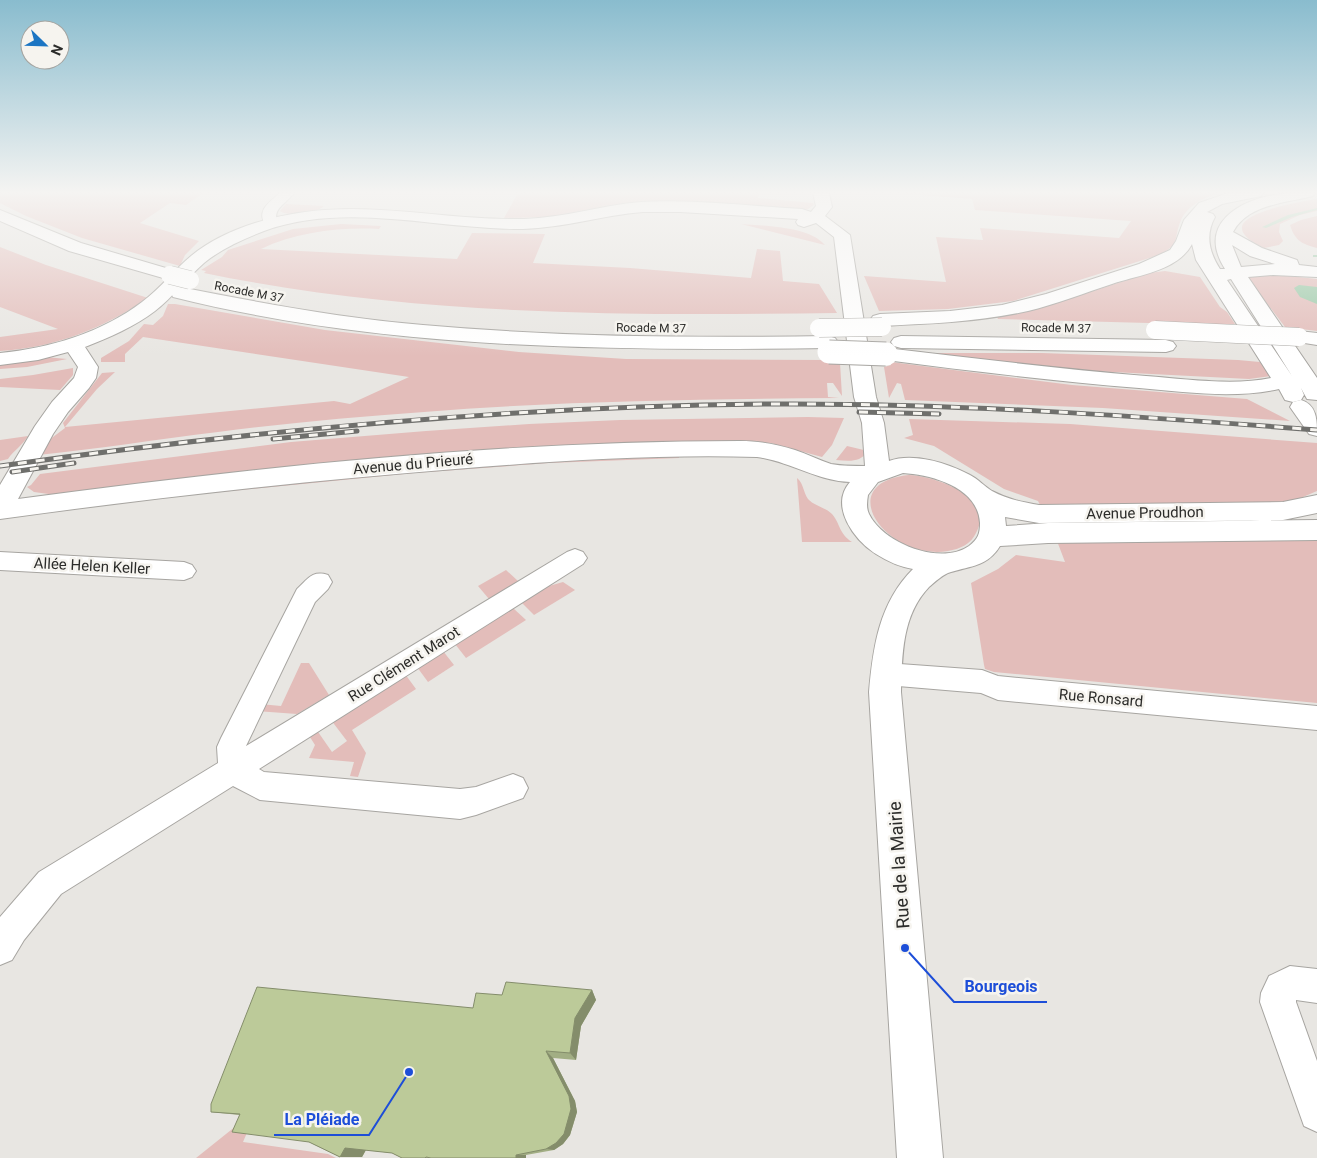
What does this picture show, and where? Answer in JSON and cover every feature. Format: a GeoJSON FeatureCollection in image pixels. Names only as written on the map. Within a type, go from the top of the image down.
{"type":"FeatureCollection","features":[{"type":"Feature","properties":{"kind":"main road","name":"Rocade M 37"},"geometry":{"type":"LineString","coordinates":[[75,247],[175,284],[276,313],[366,326],[561,341],[634,344],[690,352],[883,336],[1106,344],[1161,338],[1310,345]]}},
{"type":"Feature","properties":{"kind":"main road"},"geometry":{"type":"LineString","coordinates":[[0,359],[37,353],[73,344],[108,330],[155,302],[190,267],[218,247]]}},
{"type":"Feature","properties":{"kind":"main road"},"geometry":{"type":"LineString","coordinates":[[839,247],[843,252],[852,296],[864,397],[873,423],[875,472]]}},
{"type":"Feature","properties":{"kind":"main road"},"geometry":{"type":"LineString","coordinates":[[825,341],[883,336],[970,315],[1019,307],[1167,260],[1183,247]]}},
{"type":"Feature","properties":{"kind":"main road"},"geometry":{"type":"LineString","coordinates":[[1201,247],[1214,274],[1283,382]]}},
{"type":"Feature","properties":{"kind":"main road"},"geometry":{"type":"LineString","coordinates":[[1223,247],[1236,275],[1310,393],[1317,429]]}},
{"type":"Feature","properties":{"kind":"main road"},"geometry":{"type":"LineString","coordinates":[[1247,247],[1256,252],[1317,272]]}},
{"type":"Feature","properties":{"kind":"main road","name":"Rocade M 37"},"geometry":{"type":"LineString","coordinates":[[52,256],[118,277],[327,306],[468,320],[634,328],[825,341]]}},
{"type":"Feature","properties":{"kind":"main road"},"geometry":{"type":"LineString","coordinates":[[1145,268],[1159,266],[1214,274],[1236,275],[1257,270],[1317,272]]}},
{"type":"Feature","properties":{"kind":"main road"},"geometry":{"type":"LineString","coordinates":[[883,336],[1047,374],[1203,386],[1260,387],[1283,382],[1310,393]]}},
{"type":"Feature","properties":{"kind":"main road"},"geometry":{"type":"LineString","coordinates":[[0,510],[29,451],[43,428],[86,379],[88,370],[73,344]]}},
{"type":"Feature","properties":{"kind":"main road"},"geometry":{"type":"LineString","coordinates":[[1203,386],[1253,394],[1310,393]]}},
{"type":"Feature","properties":{"kind":"main road"},"geometry":{"type":"LineString","coordinates":[[873,423],[910,456],[962,480],[981,496],[991,512],[992,537],[977,554],[960,561],[941,564],[909,559],[880,545],[861,526],[854,506],[853,500],[856,489],[875,472],[901,465],[935,469]]}},
{"type":"Feature","properties":{"kind":"main road","name":"Avenue du Prieuré"},"geometry":{"type":"LineString","coordinates":[[0,510],[189,486],[330,471],[483,458],[614,451],[765,450],[791,456],[825,471],[846,492],[854,506]]}},
{"type":"Feature","properties":{"kind":"main road","name":"Avenue du Prieuré"},"geometry":{"type":"LineString","coordinates":[[825,471],[875,472]]}},
{"type":"Feature","properties":{"kind":"main road","name":"Avenue Proudhon"},"geometry":{"type":"LineString","coordinates":[[981,496],[1009,509],[1039,514],[1284,511],[1316,513]]}},
{"type":"Feature","properties":{"kind":"main road","name":"Avenue Proudhon"},"geometry":{"type":"LineString","coordinates":[[992,537],[1316,513]]}},
{"type":"Feature","properties":{"kind":"main road","name":"Rue de la Mairie"},"geometry":{"type":"LineString","coordinates":[[880,545],[895,582],[900,604]]}},
{"type":"Feature","properties":{"kind":"main road","name":"Rue de la Mairie"},"geometry":{"type":"LineString","coordinates":[[920,1158],[885,692],[890,642],[900,604],[921,576],[941,564]]}},
{"type":"Feature","properties":{"kind":"street","name":"Rue Clément Marot"},"geometry":{"type":"LineString","coordinates":[[0,948],[12,928],[50,883],[575,558]]}},
{"type":"Feature","properties":{"kind":"street","name":"Allée Helen Keller"},"geometry":{"type":"LineString","coordinates":[[0,561],[184,572]]}},
{"type":"Feature","properties":{"kind":"street"},"geometry":{"type":"LineString","coordinates":[[320,582],[312,588],[302,604],[231,747],[232,770],[260,786],[460,804],[476,801],[513,788]]}},
{"type":"Feature","properties":{"kind":"street","name":"Rue Ronsard"},"geometry":{"type":"LineString","coordinates":[[886,674],[982,682],[998,688],[1317,718]]}},
{"type":"Feature","properties":{"kind":"street"},"geometry":{"type":"LineString","coordinates":[[1317,986],[1289,983],[1282,986],[1278,991],[1278,1002],[1317,1112]]}},
{"type":"Feature","properties":{"kind":"shaded area"},"geometry":{"type":"Polygon","coordinates":[[[0,247],[46,265],[148,298],[114,319],[78,335],[40,346],[0,351],[0,337],[58,329],[0,307],[0,247]]]}},
{"type":"Feature","properties":{"kind":"shaded area"},"geometry":{"type":"Polygon","coordinates":[[[114,247],[193,247],[185,255],[180,266],[114,247]]]}},
{"type":"Feature","properties":{"kind":"shaded area"},"geometry":{"type":"Polygon","coordinates":[[[237,247],[266,247],[261,249],[457,259],[464,247],[540,247],[533,263],[630,268],[751,278],[757,249],[780,251],[783,281],[819,284],[837,313],[598,313],[440,305],[361,298],[282,287],[204,273],[206,271],[201,270],[222,257],[228,250],[237,247]]]}},
{"type":"Feature","properties":{"kind":"shaded area"},"geometry":{"type":"Polygon","coordinates":[[[938,247],[1172,247],[1159,255],[1013,301],[948,309],[879,311],[864,276],[946,282],[938,247]]]}},
{"type":"Feature","properties":{"kind":"shaded area"},"geometry":{"type":"Polygon","coordinates":[[[1165,271],[1200,277],[1220,307],[1227,312],[1235,324],[998,319],[997,317],[1068,299],[1149,273],[1165,271]]]}},
{"type":"Feature","properties":{"kind":"shaded area"},"geometry":{"type":"Polygon","coordinates":[[[1261,273],[1317,279],[1317,331],[1285,327],[1247,277],[1261,273]]]}},
{"type":"Feature","properties":{"kind":"shaded area"},"geometry":{"type":"Polygon","coordinates":[[[1299,285],[1317,287],[1317,304],[1300,297],[1294,288],[1299,285]]]}},
{"type":"Feature","properties":{"kind":"shaded area"},"geometry":{"type":"Polygon","coordinates":[[[168,304],[325,330],[519,352],[626,359],[828,360],[840,363],[842,396],[833,383],[827,383],[828,397],[839,398],[631,401],[424,412],[269,426],[38,455],[49,440],[65,428],[63,423],[102,373],[115,372],[97,389],[65,427],[334,401],[350,404],[409,377],[143,337],[125,354],[125,362],[101,362],[101,358],[129,341],[144,324],[153,325],[163,316],[168,304]]]}},
{"type":"Feature","properties":{"kind":"shaded area"},"geometry":{"type":"Polygon","coordinates":[[[915,353],[1042,353],[1238,360],[1260,362],[1271,376],[1249,379],[1035,368],[915,353]]]}},
{"type":"Feature","properties":{"kind":"shaded area"},"geometry":{"type":"Polygon","coordinates":[[[45,357],[67,359],[27,367],[0,369],[0,364],[45,357]]]}},
{"type":"Feature","properties":{"kind":"shaded area"},"geometry":{"type":"Polygon","coordinates":[[[891,362],[1072,385],[1247,399],[1290,421],[1103,408],[905,400],[901,384],[897,383],[889,398],[884,367],[891,365],[891,362]]]}},
{"type":"Feature","properties":{"kind":"shaded area"},"geometry":{"type":"Polygon","coordinates":[[[73,368],[73,375],[60,390],[0,387],[0,379],[73,368]]]}},
{"type":"Feature","properties":{"kind":"shaded area"},"geometry":{"type":"Polygon","coordinates":[[[844,418],[832,445],[822,457],[771,443],[704,442],[56,495],[34,492],[27,487],[40,474],[291,442],[529,424],[620,420],[844,418]]]}},
{"type":"Feature","properties":{"kind":"shaded area"},"geometry":{"type":"Polygon","coordinates":[[[909,419],[1070,424],[1317,443],[1317,491],[1296,500],[1278,502],[1040,505],[1038,501],[1004,489],[934,446],[904,438],[913,435],[909,419]]]}},
{"type":"Feature","properties":{"kind":"shaded area"},"geometry":{"type":"Polygon","coordinates":[[[28,436],[8,459],[0,461],[0,440],[28,436]]]}},
{"type":"Feature","properties":{"kind":"shaded area"},"geometry":{"type":"Polygon","coordinates":[[[847,446],[868,451],[858,459],[850,461],[836,460],[847,446]]]}},
{"type":"Feature","properties":{"kind":"shaded area"},"geometry":{"type":"Polygon","coordinates":[[[679,455],[679,458],[549,463],[414,473],[201,494],[202,491],[495,464],[679,455]]]}},
{"type":"Feature","properties":{"kind":"shaded area"},"geometry":{"type":"Polygon","coordinates":[[[909,475],[933,479],[947,484],[970,499],[978,509],[980,520],[974,537],[968,543],[948,551],[926,551],[905,544],[888,533],[876,520],[871,505],[873,492],[885,481],[909,475]]]}},
{"type":"Feature","properties":{"kind":"shaded area"},"geometry":{"type":"Polygon","coordinates":[[[797,478],[808,499],[832,514],[842,532],[852,542],[802,542],[797,478]]]}},
{"type":"Feature","properties":{"kind":"shaded area"},"geometry":{"type":"Polygon","coordinates":[[[1317,537],[1317,703],[994,672],[985,669],[971,583],[998,569],[1016,555],[1065,562],[1057,541],[1317,537]]]}},
{"type":"Feature","properties":{"kind":"shaded area"},"geometry":{"type":"Polygon","coordinates":[[[506,570],[518,581],[489,599],[478,586],[506,570]]]}},
{"type":"Feature","properties":{"kind":"shaded area"},"geometry":{"type":"Polygon","coordinates":[[[563,582],[575,590],[534,615],[522,603],[549,586],[563,582]]]}},
{"type":"Feature","properties":{"kind":"shaded area"},"geometry":{"type":"Polygon","coordinates":[[[513,608],[526,620],[466,658],[455,644],[513,608]]]}},
{"type":"Feature","properties":{"kind":"shaded area"},"geometry":{"type":"Polygon","coordinates":[[[443,651],[454,665],[428,682],[417,667],[443,651]]]}},
{"type":"Feature","properties":{"kind":"shaded area"},"geometry":{"type":"Polygon","coordinates":[[[301,663],[309,663],[329,695],[297,714],[256,711],[260,704],[281,706],[301,663]]]}},
{"type":"Feature","properties":{"kind":"shaded area"},"geometry":{"type":"Polygon","coordinates":[[[405,674],[416,689],[352,730],[366,753],[358,777],[350,776],[354,762],[309,758],[315,745],[308,734],[316,729],[332,752],[347,741],[331,720],[405,674]]]}},
{"type":"Feature","properties":{"kind":"shaded area"},"geometry":{"type":"Polygon","coordinates":[[[241,1122],[249,1128],[243,1142],[328,1154],[336,1158],[196,1158],[241,1122]]]}},
{"type":"Feature","properties":{"kind":"building"},"geometry":{"type":"Polygon","coordinates":[[[506,982],[592,990],[575,1018],[570,1053],[546,1051],[569,1096],[571,1109],[564,1134],[556,1143],[546,1149],[516,1155],[516,1158],[402,1158],[392,1153],[345,1148],[340,1157],[309,1142],[232,1132],[240,1114],[211,1112],[211,1104],[257,987],[473,1008],[476,993],[502,995],[506,982]]]}},
{"type":"Feature","properties":{"kind":"railway"},"geometry":{"type":"LineString","coordinates":[[0,466],[193,441],[386,422],[580,409],[677,406],[842,404],[978,408],[1113,415],[1317,430]]}},
{"type":"Feature","properties":{"kind":"railway"},"geometry":{"type":"LineString","coordinates":[[859,412],[939,414]]}},
{"type":"Feature","properties":{"kind":"railway"},"geometry":{"type":"LineString","coordinates":[[273,439],[357,431]]}},
{"type":"Feature","properties":{"kind":"railway"},"geometry":{"type":"LineString","coordinates":[[12,472],[74,463]]}},
{"type":"Feature","properties":{"kind":"place","name":"Bourgeois"},"geometry":{"type":"Point","coordinates":[905,948]}},
{"type":"Feature","properties":{"kind":"place","name":"La Pléiade"},"geometry":{"type":"Point","coordinates":[409,1072]}}]}
